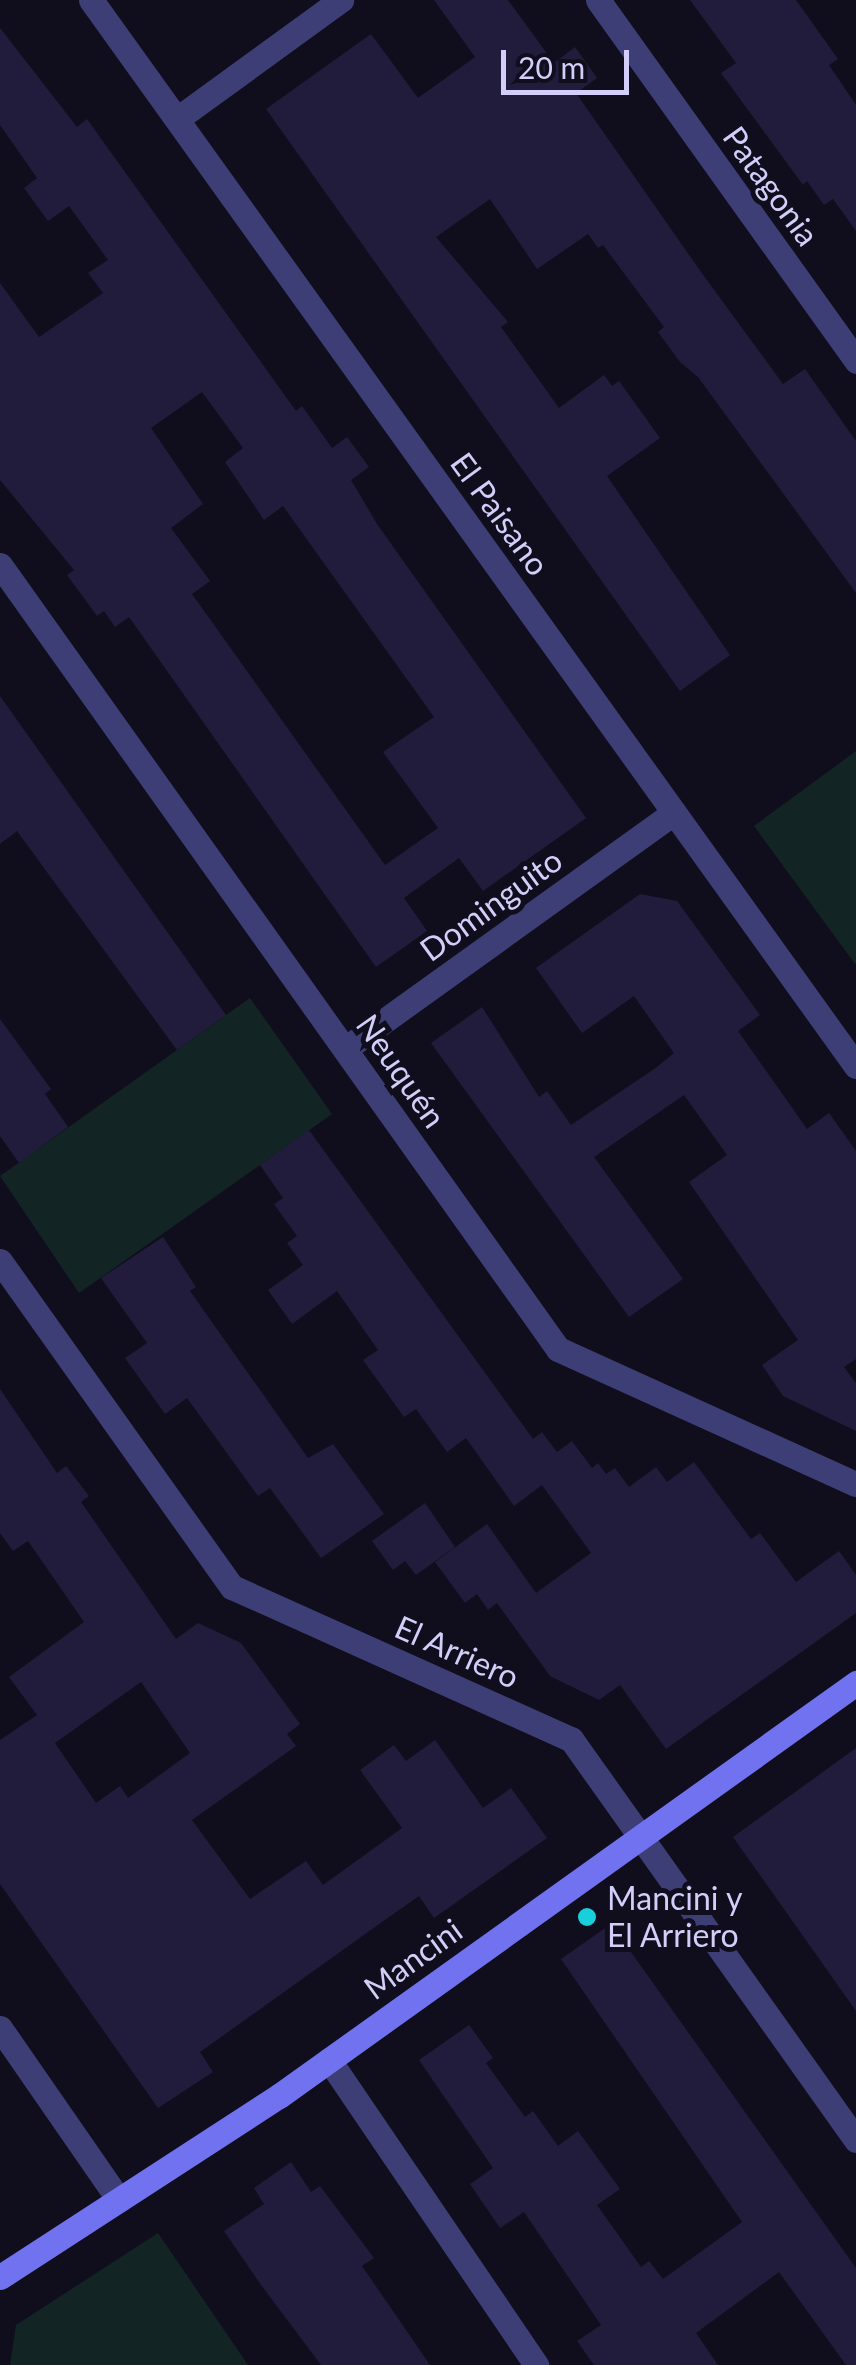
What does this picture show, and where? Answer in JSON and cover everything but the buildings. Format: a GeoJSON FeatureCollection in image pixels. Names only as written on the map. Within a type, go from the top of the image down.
{"type":"FeatureCollection","features":[{"type":"Feature","properties":{"kind":"street","name":"El Paisano"},"geometry":{"type":"LineString","coordinates":[[91,0],[856,1066]]}},
{"type":"Feature","properties":{"kind":"street"},"geometry":{"type":"LineString","coordinates":[[177,119],[341,0]]}},
{"type":"Feature","properties":{"kind":"street","name":"Patagonia"},"geometry":{"type":"LineString","coordinates":[[598,0],[856,361]]}},
{"type":"Feature","properties":{"kind":"street","name":"Neuquén"},"geometry":{"type":"LineString","coordinates":[[0,566],[558,1348],[856,1484]]}},
{"type":"Feature","properties":{"kind":"street","name":"Dominguito"},"geometry":{"type":"LineString","coordinates":[[345,1049],[674,813]]}},
{"type":"Feature","properties":{"kind":"street","name":"El Arriero"},"geometry":{"type":"LineString","coordinates":[[0,1262],[232,1587],[570,1739],[856,2140]]}},
{"type":"Feature","properties":{"kind":"street","name":"Mancini"},"geometry":{"type":"LineString","coordinates":[[0,2277],[329,2060],[856,1683]]}},
{"type":"Feature","properties":{"kind":"street"},"geometry":{"type":"LineString","coordinates":[[0,2028],[120,2200]]}},
{"type":"Feature","properties":{"kind":"street"},"geometry":{"type":"LineString","coordinates":[[329,2060],[536,2365]]}},
{"type":"Feature","properties":{"kind":"green space"},"geometry":{"type":"Polygon","coordinates":[[[856,751],[856,963],[855,964],[754,826],[856,751]]]}},
{"type":"Feature","properties":{"kind":"green space"},"geometry":{"type":"Polygon","coordinates":[[[250,998],[332,1114],[79,1293],[0,1176],[250,998]]]}},
{"type":"Feature","properties":{"kind":"green space"},"geometry":{"type":"Polygon","coordinates":[[[158,2233],[248,2365],[10,2365],[16,2325],[158,2233]]]}},
{"type":"Feature","properties":{"kind":"place","name":"Mancini y El Arriero"},"geometry":{"type":"Point","coordinates":[587,1917]}}]}
